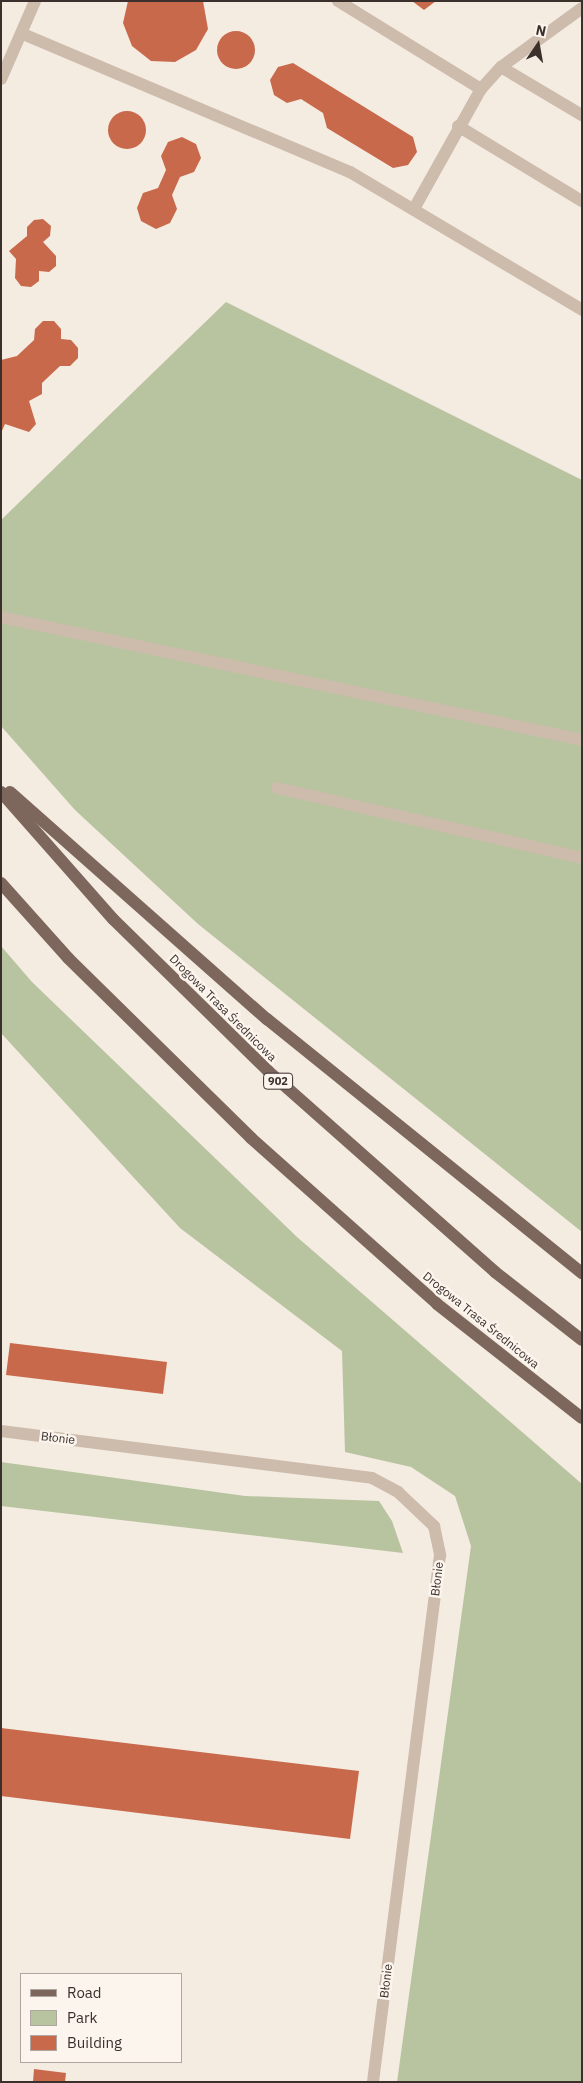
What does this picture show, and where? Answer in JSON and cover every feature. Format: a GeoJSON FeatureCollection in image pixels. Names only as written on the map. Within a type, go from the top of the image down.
{"type":"FeatureCollection","features":[{"type":"Feature","properties":{"kind":"main road"},"geometry":{"type":"LineString","coordinates":[[1,784],[267,1020],[582,1273]]}},
{"type":"Feature","properties":{"kind":"main road","name":"Drogowa Trasa Średnicowa"},"geometry":{"type":"LineString","coordinates":[[1,792],[113,919],[268,1072],[495,1272],[582,1340]]}},
{"type":"Feature","properties":{"kind":"main road","name":"Drogowa Trasa Średnicowa"},"geometry":{"type":"LineString","coordinates":[[1,883],[68,958],[251,1138],[437,1304],[582,1418]]}},
{"type":"Feature","properties":{"kind":"street"},"geometry":{"type":"LineString","coordinates":[[1,79],[23,34],[35,1]]}},
{"type":"Feature","properties":{"kind":"street"},"geometry":{"type":"LineString","coordinates":[[338,1],[481,89]]}},
{"type":"Feature","properties":{"kind":"street"},"geometry":{"type":"LineString","coordinates":[[414,207],[458,126],[481,89],[501,67],[580,13]]}},
{"type":"Feature","properties":{"kind":"street"},"geometry":{"type":"LineString","coordinates":[[23,34],[350,172],[414,207],[582,310]]}},
{"type":"Feature","properties":{"kind":"street"},"geometry":{"type":"LineString","coordinates":[[501,67],[582,116]]}},
{"type":"Feature","properties":{"kind":"street"},"geometry":{"type":"LineString","coordinates":[[458,126],[582,201]]}},
{"type":"Feature","properties":{"kind":"street"},"geometry":{"type":"LineString","coordinates":[[1,617],[582,740]]}},
{"type":"Feature","properties":{"kind":"street"},"geometry":{"type":"LineString","coordinates":[[277,788],[582,858]]}},
{"type":"Feature","properties":{"kind":"street","name":"Błonie"},"geometry":{"type":"LineString","coordinates":[[1,1431],[372,1478],[398,1492],[434,1526],[440,1555],[373,2082]]}},
{"type":"Feature","properties":{"kind":"green space"},"geometry":{"type":"Polygon","coordinates":[[[226,302],[582,480],[582,1232],[198,924],[75,810],[1,726],[1,520],[226,302]]]}},
{"type":"Feature","properties":{"kind":"green space"},"geometry":{"type":"Polygon","coordinates":[[[1,946],[32,982],[297,1237],[582,1484],[582,2082],[397,2082],[471,1546],[455,1496],[411,1467],[345,1452],[342,1351],[180,1228],[1,1033],[1,946]]]}},
{"type":"Feature","properties":{"kind":"green space"},"geometry":{"type":"Polygon","coordinates":[[[1,1462],[245,1496],[379,1501],[392,1521],[403,1553],[1,1506],[1,1462]]]}},
{"type":"Feature","properties":{"kind":"building"},"geometry":{"type":"Polygon","coordinates":[[[128,1],[203,1],[208,29],[196,50],[175,62],[151,61],[132,46],[123,23],[128,1]]]}},
{"type":"Feature","properties":{"kind":"building"},"geometry":{"type":"Polygon","coordinates":[[[412,1],[436,1],[424,10],[412,1]]]}},
{"type":"Feature","properties":{"kind":"building"},"geometry":{"type":"Polygon","coordinates":[[[236,31],[243,32],[249,37],[254,43],[254,57],[249,63],[243,68],[236,69],[229,68],[223,63],[218,57],[217,50],[218,43],[223,37],[229,32],[236,31]]]}},
{"type":"Feature","properties":{"kind":"building"},"geometry":{"type":"Polygon","coordinates":[[[293,63],[413,137],[417,152],[408,165],[393,168],[327,128],[323,113],[301,99],[287,103],[274,95],[270,80],[278,67],[293,63]]]}},
{"type":"Feature","properties":{"kind":"building"},"geometry":{"type":"Polygon","coordinates":[[[127,111],[134,112],[140,117],[145,123],[145,137],[140,143],[134,148],[127,149],[120,148],[114,143],[109,137],[108,130],[109,123],[114,117],[120,112],[127,111]]]}},
{"type":"Feature","properties":{"kind":"building"},"geometry":{"type":"Polygon","coordinates":[[[182,137],[196,144],[201,158],[194,172],[180,177],[172,195],[177,209],[170,223],[156,229],[141,221],[137,208],[143,193],[158,188],[166,170],[161,156],[168,142],[182,137]]]}},
{"type":"Feature","properties":{"kind":"building"},"geometry":{"type":"Polygon","coordinates":[[[43,219],[51,226],[50,236],[43,242],[56,256],[56,266],[49,272],[39,271],[39,281],[31,287],[21,286],[15,278],[16,259],[9,251],[27,236],[27,227],[34,220],[43,219]]]}},
{"type":"Feature","properties":{"kind":"building"},"geometry":{"type":"Polygon","coordinates":[[[43,321],[54,321],[61,329],[61,339],[71,340],[78,348],[78,358],[70,366],[60,366],[42,383],[42,394],[29,401],[36,424],[29,432],[5,424],[1,433],[1,360],[17,356],[34,340],[35,329],[43,321]]]}},
{"type":"Feature","properties":{"kind":"building"},"geometry":{"type":"Polygon","coordinates":[[[10,1343],[167,1362],[163,1394],[6,1375],[10,1343]]]}},
{"type":"Feature","properties":{"kind":"building"},"geometry":{"type":"Polygon","coordinates":[[[1,1728],[359,1771],[350,1839],[1,1796],[1,1728]]]}},
{"type":"Feature","properties":{"kind":"building"},"geometry":{"type":"Polygon","coordinates":[[[34,2069],[66,2073],[65,2082],[33,2082],[34,2069]]]}}]}
